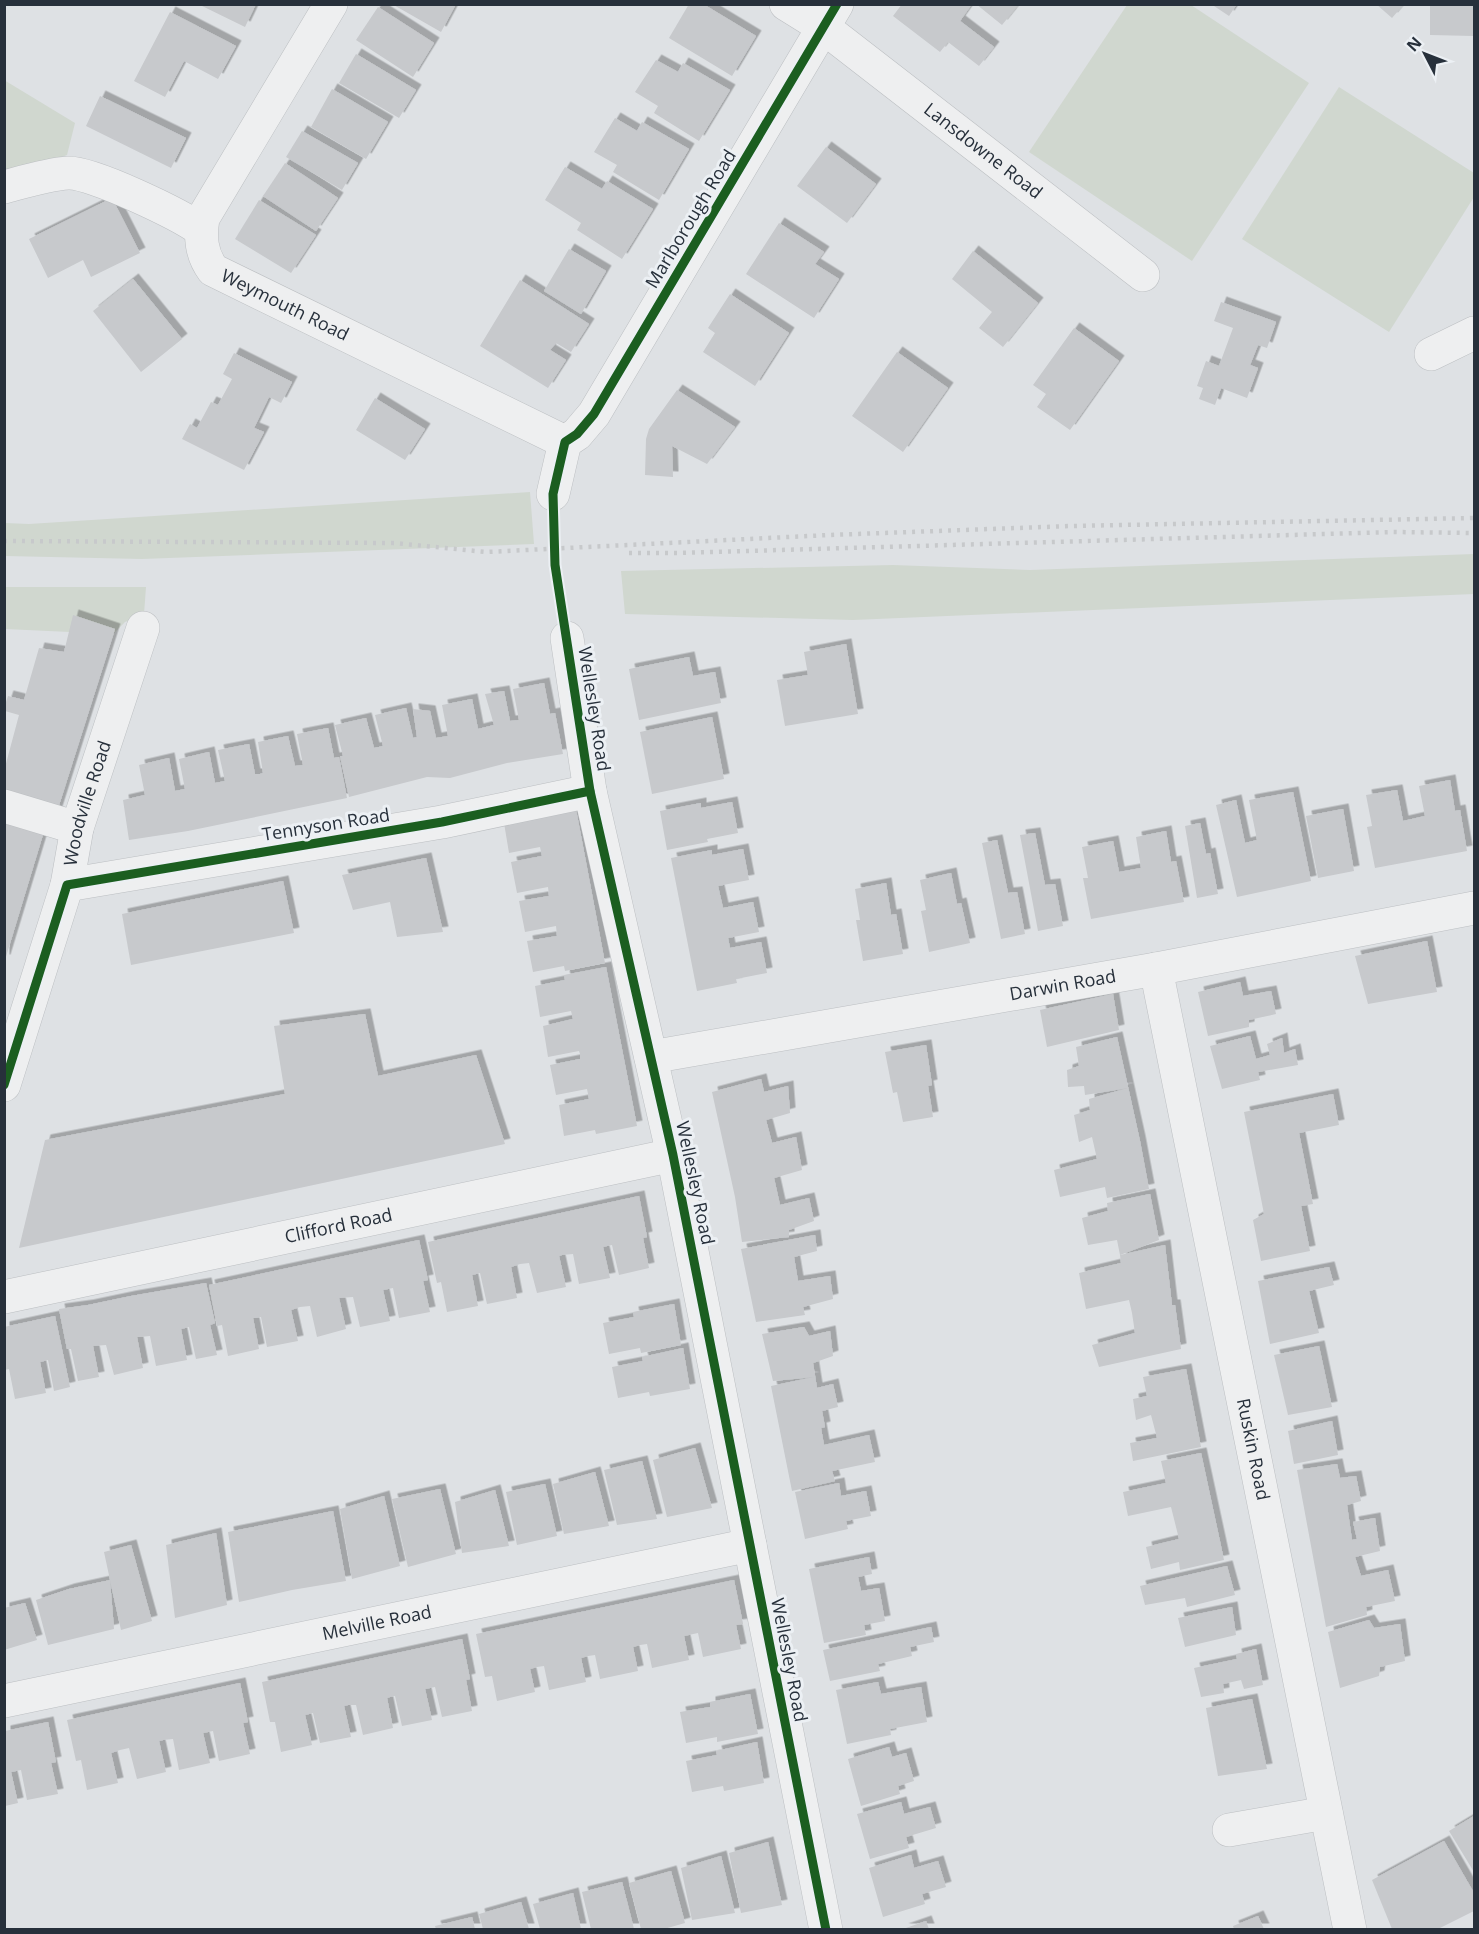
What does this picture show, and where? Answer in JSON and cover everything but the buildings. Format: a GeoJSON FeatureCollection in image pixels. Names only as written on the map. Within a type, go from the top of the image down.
{"type":"FeatureCollection","features":[{"type":"Feature","properties":{"kind":"street"},"geometry":{"type":"LineString","coordinates":[[4,188],[70,173],[104,182],[188,220],[201,230],[203,218],[331,4]]}},
{"type":"Feature","properties":{"kind":"street","name":"Lansdowne Road"},"geometry":{"type":"LineString","coordinates":[[786,4],[830,16],[1143,276]]}},
{"type":"Feature","properties":{"kind":"street","name":"Marlborough Road"},"geometry":{"type":"LineString","coordinates":[[565,442],[578,434],[594,414],[830,16]]}},
{"type":"Feature","properties":{"kind":"street","name":"Weymouth Road"},"geometry":{"type":"LineString","coordinates":[[201,230],[205,259],[213,270],[565,442]]}},
{"type":"Feature","properties":{"kind":"street"},"geometry":{"type":"LineString","coordinates":[[1431,354],[1474,333]]}},
{"type":"Feature","properties":{"kind":"street"},"geometry":{"type":"LineString","coordinates":[[553,494],[565,442]]}},
{"type":"Feature","properties":{"kind":"street","name":"Woodville Road"},"geometry":{"type":"LineString","coordinates":[[4,1085],[67,885],[77,828],[143,628]]}},
{"type":"Feature","properties":{"kind":"street","name":"Wellesley Road"},"geometry":{"type":"LineString","coordinates":[[567,638],[590,791],[673,1155],[826,1929]]}},
{"type":"Feature","properties":{"kind":"street","name":"Tennyson Road"},"geometry":{"type":"LineString","coordinates":[[67,885],[442,822],[590,791]]}},
{"type":"Feature","properties":{"kind":"street"},"geometry":{"type":"LineString","coordinates":[[4,806],[77,828]]}},
{"type":"Feature","properties":{"kind":"street","name":"Darwin Road"},"geometry":{"type":"LineString","coordinates":[[651,1057],[1156,969],[1474,908]]}},
{"type":"Feature","properties":{"kind":"street","name":"Ruskin Road"},"geometry":{"type":"LineString","coordinates":[[1156,969],[1350,1929]]}},
{"type":"Feature","properties":{"kind":"street","name":"Clifford Road"},"geometry":{"type":"LineString","coordinates":[[4,1297],[673,1155]]}},
{"type":"Feature","properties":{"kind":"street","name":"Melville Road"},"geometry":{"type":"LineString","coordinates":[[4,1701],[750,1545]]}},
{"type":"Feature","properties":{"kind":"street"},"geometry":{"type":"LineString","coordinates":[[1228,1830],[1326,1813]]}},
{"type":"Feature","properties":{"kind":"shaded area"},"geometry":{"type":"Polygon","coordinates":[[[1127,5],[1191,5],[1309,83],[1192,261],[1029,152],[1127,5]]]}},
{"type":"Feature","properties":{"kind":"shaded area"},"geometry":{"type":"Polygon","coordinates":[[[4,80],[75,123],[67,155],[5,179],[4,80]]]}},
{"type":"Feature","properties":{"kind":"shaded area"},"geometry":{"type":"Polygon","coordinates":[[[1339,87],[1474,173],[1474,197],[1389,332],[1242,239],[1339,87]]]}},
{"type":"Feature","properties":{"kind":"shaded area"},"geometry":{"type":"Polygon","coordinates":[[[530,492],[534,544],[142,559],[5,556],[5,523],[29,524],[530,492]]]}},
{"type":"Feature","properties":{"kind":"shaded area"},"geometry":{"type":"Polygon","coordinates":[[[1474,554],[1474,594],[853,620],[625,614],[621,571],[893,565],[1030,570],[1474,554]]]}},
{"type":"Feature","properties":{"kind":"shaded area"},"geometry":{"type":"Polygon","coordinates":[[[5,587],[146,587],[144,614],[125,622],[113,634],[5,629],[5,587]]]}},
{"type":"Feature","properties":{"kind":"railway"},"geometry":{"type":"LineString","coordinates":[[4,541],[394,543],[486,552],[1071,526],[1474,518]]}},
{"type":"Feature","properties":{"kind":"railway"},"geometry":{"type":"LineString","coordinates":[[629,553],[1393,532],[1474,533]]}},
{"type":"Feature","properties":{"kind":"cycle path"},"geometry":{"type":"LineString","coordinates":[[826,1930],[673,1155],[590,791],[555,565],[553,494],[565,442],[577,434],[594,414],[837,4]]}},
{"type":"Feature","properties":{"kind":"cycle path"},"geometry":{"type":"LineString","coordinates":[[4,1085],[67,885],[442,822],[590,791]]}}]}
